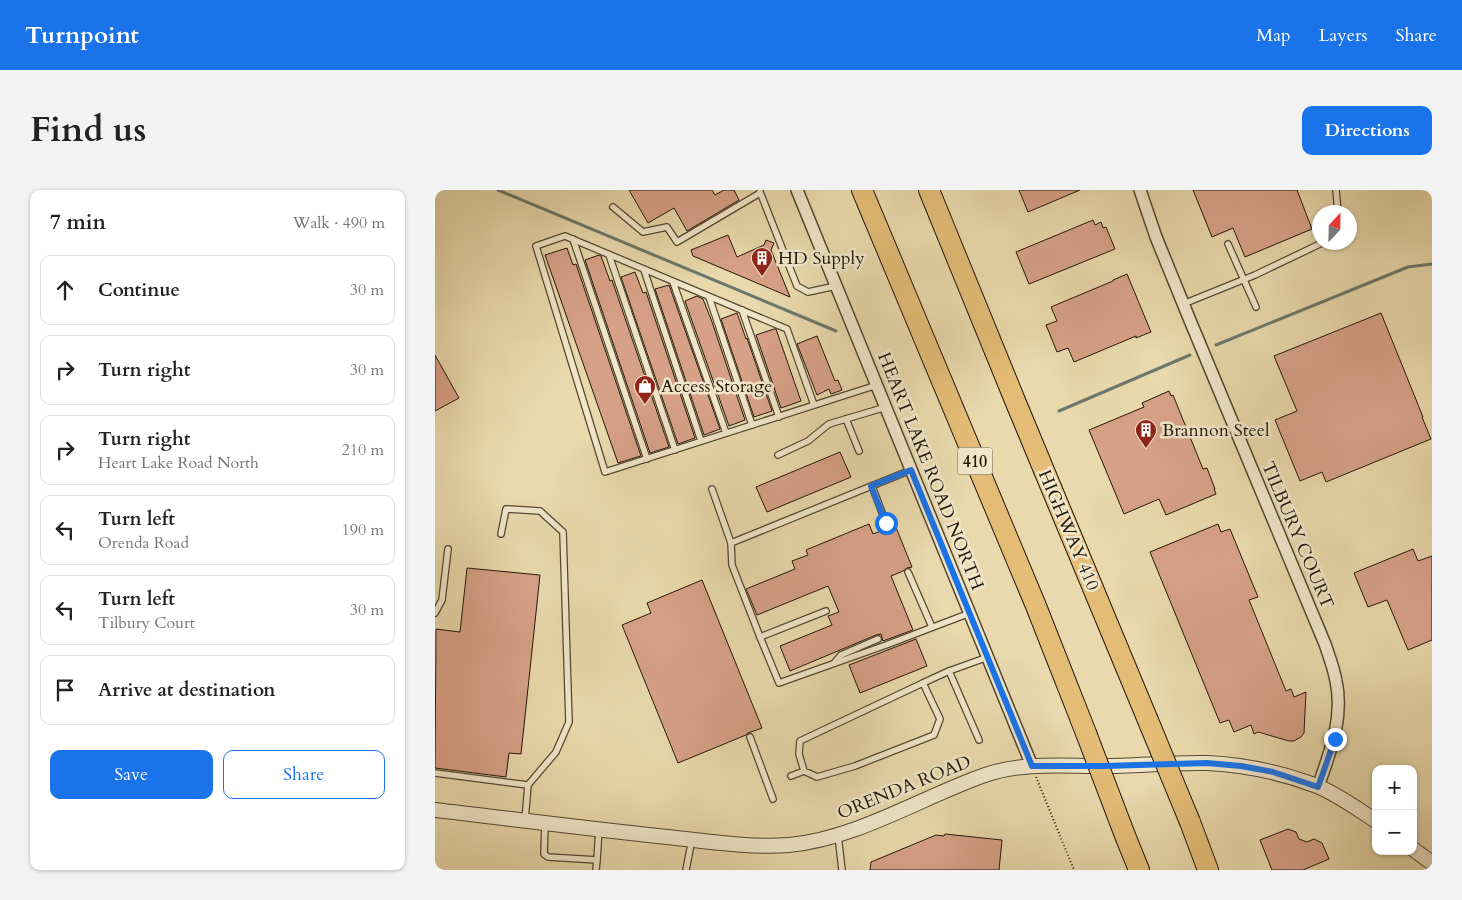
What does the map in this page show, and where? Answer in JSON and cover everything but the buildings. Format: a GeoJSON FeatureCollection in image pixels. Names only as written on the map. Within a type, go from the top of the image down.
{"type":"FeatureCollection","features":[{"type":"Feature","properties":{"kind":"highway"},"geometry":{"type":"LineString","coordinates":[[849,190],[887,253]]}},
{"type":"Feature","properties":{"kind":"highway","name":"410"},"geometry":{"type":"LineString","coordinates":[[862,190],[1036,606],[1139,870]]}},
{"type":"Feature","properties":{"kind":"highway","name":"HIGHWAY 410"},"geometry":{"type":"LineString","coordinates":[[929,190],[1209,870]]}},
{"type":"Feature","properties":{"kind":"highway"},"geometry":{"type":"LineString","coordinates":[[944,190],[966,278]]}},
{"type":"Feature","properties":{"kind":"street","name":"HEART LAKE ROAD NORTH"},"geometry":{"type":"LineString","coordinates":[[797,190],[1032,766]]}},
{"type":"Feature","properties":{"kind":"street","name":"TILBURY COURT"},"geometry":{"type":"LineString","coordinates":[[1140,190],[1156,237],[1183,304],[1325,644],[1337,682],[1339,703],[1335,739],[1318,787]]}},
{"type":"Feature","properties":{"kind":"street","name":"ORENDA ROAD"},"geometry":{"type":"LineString","coordinates":[[435,810],[760,846],[791,845],[862,827],[983,776],[1007,768],[1207,763],[1241,766],[1273,772],[1318,787],[1347,802],[1372,819]]}},
{"type":"Feature","properties":{"kind":"street"},"geometry":{"type":"LineString","coordinates":[[1417,852],[1432,863]]}},
{"type":"Feature","properties":{"kind":"lane"},"geometry":{"type":"LineString","coordinates":[[1336,190],[1337,205]]}},
{"type":"Feature","properties":{"kind":"lane"},"geometry":{"type":"LineString","coordinates":[[613,208],[643,232],[667,227],[677,242],[760,192],[797,286],[808,292],[836,286]]}},
{"type":"Feature","properties":{"kind":"lane"},"geometry":{"type":"LineString","coordinates":[[813,405],[787,329],[565,236],[536,246],[605,472],[877,385]]}},
{"type":"Feature","properties":{"kind":"lane"},"geometry":{"type":"LineString","coordinates":[[573,239],[647,459]]}},
{"type":"Feature","properties":{"kind":"lane"},"geometry":{"type":"LineString","coordinates":[[1228,244],[1256,307]]}},
{"type":"Feature","properties":{"kind":"lane"},"geometry":{"type":"LineString","coordinates":[[1183,304],[1245,280],[1312,248]]}},
{"type":"Feature","properties":{"kind":"lane"},"geometry":{"type":"LineString","coordinates":[[609,255],[675,450]]}},
{"type":"Feature","properties":{"kind":"lane"},"geometry":{"type":"LineString","coordinates":[[644,270],[701,441]]}},
{"type":"Feature","properties":{"kind":"lane"},"geometry":{"type":"LineString","coordinates":[[673,282],[726,433]]}},
{"type":"Feature","properties":{"kind":"lane"},"geometry":{"type":"LineString","coordinates":[[709,297],[752,425]]}},
{"type":"Feature","properties":{"kind":"lane"},"geometry":{"type":"LineString","coordinates":[[742,310],[779,417]]}},
{"type":"Feature","properties":{"kind":"lane"},"geometry":{"type":"LineString","coordinates":[[778,455],[808,441],[829,424],[885,407]]}},
{"type":"Feature","properties":{"kind":"lane"},"geometry":{"type":"LineString","coordinates":[[846,419],[859,451]]}},
{"type":"Feature","properties":{"kind":"lane"},"geometry":{"type":"LineString","coordinates":[[731,543],[911,470]]}},
{"type":"Feature","properties":{"kind":"lane"},"geometry":{"type":"LineString","coordinates":[[871,486],[886,523]]}},
{"type":"Feature","properties":{"kind":"lane"},"geometry":{"type":"LineString","coordinates":[[711,489],[731,543],[731,565],[779,683],[970,613]]}},
{"type":"Feature","properties":{"kind":"lane"},"geometry":{"type":"LineString","coordinates":[[501,534],[506,509],[540,511],[563,532],[569,722],[556,752],[528,785],[525,820]]}},
{"type":"Feature","properties":{"kind":"lane"},"geometry":{"type":"LineString","coordinates":[[435,613],[442,600],[448,549]]}},
{"type":"Feature","properties":{"kind":"lane"},"geometry":{"type":"LineString","coordinates":[[908,572],[932,627]]}},
{"type":"Feature","properties":{"kind":"lane"},"geometry":{"type":"LineString","coordinates":[[760,636],[826,611]]}},
{"type":"Feature","properties":{"kind":"lane"},"geometry":{"type":"LineString","coordinates":[[834,663],[841,655],[878,639]]}},
{"type":"Feature","properties":{"kind":"lane"},"geometry":{"type":"LineString","coordinates":[[804,771],[799,754],[800,741],[949,671],[987,657]]}},
{"type":"Feature","properties":{"kind":"lane"},"geometry":{"type":"LineString","coordinates":[[949,671],[979,740]]}},
{"type":"Feature","properties":{"kind":"lane"},"geometry":{"type":"LineString","coordinates":[[791,776],[804,771],[817,777],[855,766],[934,735],[940,718],[923,683]]}},
{"type":"Feature","properties":{"kind":"lane"},"geometry":{"type":"LineString","coordinates":[[750,737],[773,799]]}},
{"type":"Feature","properties":{"kind":"lane"},"geometry":{"type":"LineString","coordinates":[[435,774],[528,785]]}},
{"type":"Feature","properties":{"kind":"lane"},"geometry":{"type":"LineString","coordinates":[[545,823],[544,854],[548,856],[597,860]]}},
{"type":"Feature","properties":{"kind":"lane"},"geometry":{"type":"LineString","coordinates":[[596,870],[599,829]]}},
{"type":"Feature","properties":{"kind":"lane"},"geometry":{"type":"LineString","coordinates":[[838,834],[842,870]]}},
{"type":"Feature","properties":{"kind":"lane"},"geometry":{"type":"LineString","coordinates":[[686,870],[691,839]]}},
{"type":"Feature","properties":{"kind":"path"},"geometry":{"type":"LineString","coordinates":[[1032,766],[1074,870]]}},
{"type":"Feature","properties":{"kind":"waterway"},"geometry":{"type":"LineString","coordinates":[[498,190],[836,331]]}},
{"type":"Feature","properties":{"kind":"waterway"},"geometry":{"type":"LineString","coordinates":[[1216,345],[1408,267],[1432,264]]}},
{"type":"Feature","properties":{"kind":"waterway"},"geometry":{"type":"LineString","coordinates":[[1059,411],[1190,355]]}},
{"type":"Feature","properties":{"kind":"place","name":"HD Supply"},"geometry":{"type":"Point","coordinates":[762,277]}},
{"type":"Feature","properties":{"kind":"place","name":"Access Storage"},"geometry":{"type":"Point","coordinates":[645,405]}},
{"type":"Feature","properties":{"kind":"place","name":"Brannon Steel"},"geometry":{"type":"Point","coordinates":[1146,449]}},
{"type":"Feature","properties":{"kind":"route"},"geometry":{"type":"LineString","coordinates":[[886,523],[871,486],[911,470],[1032,766],[1207,763],[1241,766],[1273,772],[1318,787],[1335,739]]}}]}
